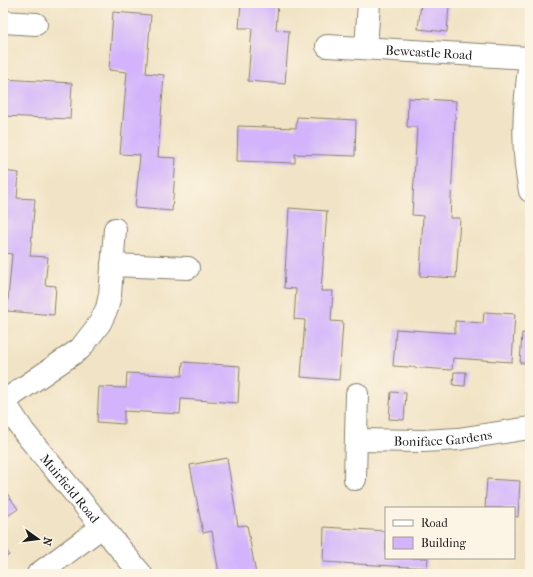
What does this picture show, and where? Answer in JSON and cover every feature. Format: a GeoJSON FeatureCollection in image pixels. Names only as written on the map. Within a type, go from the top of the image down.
{"type":"FeatureCollection","features":[{"type":"Feature","properties":{"kind":"street"},"geometry":{"type":"LineString","coordinates":[[366,48],[369,3]]}},
{"type":"Feature","properties":{"kind":"street"},"geometry":{"type":"LineString","coordinates":[[3,22],[36,24]]}},
{"type":"Feature","properties":{"kind":"street","name":"Bewcastle Road"},"geometry":{"type":"LineString","coordinates":[[327,46],[530,60]]}},
{"type":"Feature","properties":{"kind":"street"},"geometry":{"type":"LineString","coordinates":[[530,60],[525,98],[524,136],[526,171],[530,191]]}},
{"type":"Feature","properties":{"kind":"street"},"geometry":{"type":"LineString","coordinates":[[3,401],[80,349],[100,323],[107,308],[110,295],[115,229]]}},
{"type":"Feature","properties":{"kind":"street"},"geometry":{"type":"LineString","coordinates":[[112,265],[188,268]]}},
{"type":"Feature","properties":{"kind":"street"},"geometry":{"type":"LineString","coordinates":[[355,479],[357,394]]}},
{"type":"Feature","properties":{"kind":"street","name":"Muirfield Road"},"geometry":{"type":"LineString","coordinates":[[3,401],[24,432],[141,574]]}},
{"type":"Feature","properties":{"kind":"street","name":"Boniface Gardens"},"geometry":{"type":"LineString","coordinates":[[356,440],[458,440],[530,428]]}},
{"type":"Feature","properties":{"kind":"street"},"geometry":{"type":"LineString","coordinates":[[38,574],[102,527]]}},
{"type":"Feature","properties":{"kind":"building"},"geometry":{"type":"Polygon","coordinates":[[[241,3],[278,3],[276,30],[289,31],[285,84],[248,81],[252,28],[239,28],[241,3]]]}},
{"type":"Feature","properties":{"kind":"building"},"geometry":{"type":"Polygon","coordinates":[[[421,3],[449,5],[447,32],[418,29],[421,3]]]}},
{"type":"Feature","properties":{"kind":"building"},"geometry":{"type":"Polygon","coordinates":[[[113,12],[151,15],[146,73],[164,75],[158,157],[176,158],[172,211],[135,208],[140,155],[120,154],[127,72],[109,70],[113,12]]]}},
{"type":"Feature","properties":{"kind":"building"},"geometry":{"type":"Polygon","coordinates":[[[3,79],[72,83],[70,119],[3,116],[3,79]]]}},
{"type":"Feature","properties":{"kind":"building"},"geometry":{"type":"Polygon","coordinates":[[[408,98],[456,101],[450,218],[460,218],[456,278],[420,276],[423,216],[412,215],[417,127],[407,127],[408,98]]]}},
{"type":"Feature","properties":{"kind":"building"},"geometry":{"type":"Polygon","coordinates":[[[297,117],[356,120],[355,156],[295,154],[295,163],[237,161],[238,126],[296,128],[297,117]]]}},
{"type":"Feature","properties":{"kind":"building"},"geometry":{"type":"Polygon","coordinates":[[[3,171],[19,173],[17,198],[35,199],[30,256],[48,257],[45,285],[56,286],[54,315],[7,311],[12,254],[3,253],[3,171]]]}},
{"type":"Feature","properties":{"kind":"building"},"geometry":{"type":"Polygon","coordinates":[[[289,208],[327,211],[321,291],[333,291],[331,321],[343,322],[339,380],[301,377],[305,320],[294,319],[296,289],[284,288],[289,208]]]}},
{"type":"Feature","properties":{"kind":"building"},"geometry":{"type":"Polygon","coordinates":[[[484,312],[515,314],[512,362],[453,358],[452,370],[393,366],[396,329],[455,333],[455,321],[483,323],[484,312]]]}},
{"type":"Feature","properties":{"kind":"building"},"geometry":{"type":"Polygon","coordinates":[[[522,333],[530,334],[530,363],[520,363],[522,333]]]}},
{"type":"Feature","properties":{"kind":"building"},"geometry":{"type":"Polygon","coordinates":[[[183,362],[240,366],[238,403],[181,399],[180,414],[124,411],[124,424],[97,422],[99,387],[126,388],[127,373],[182,376],[183,362]]]}},
{"type":"Feature","properties":{"kind":"building"},"geometry":{"type":"Polygon","coordinates":[[[454,372],[466,372],[465,386],[453,385],[454,372]]]}},
{"type":"Feature","properties":{"kind":"building"},"geometry":{"type":"Polygon","coordinates":[[[391,392],[406,393],[404,420],[389,419],[391,392]]]}},
{"type":"Feature","properties":{"kind":"building"},"geometry":{"type":"Polygon","coordinates":[[[227,458],[238,526],[247,525],[256,574],[219,574],[212,531],[203,533],[190,465],[227,458]]]}},
{"type":"Feature","properties":{"kind":"building"},"geometry":{"type":"Polygon","coordinates":[[[487,479],[520,481],[518,517],[515,516],[515,507],[485,507],[487,479]]]}},
{"type":"Feature","properties":{"kind":"building"},"geometry":{"type":"Polygon","coordinates":[[[3,488],[18,509],[3,519],[3,488]]]}},
{"type":"Feature","properties":{"kind":"building"},"geometry":{"type":"Polygon","coordinates":[[[324,527],[385,531],[385,559],[428,559],[427,568],[323,562],[324,527]]]}},
{"type":"Feature","properties":{"kind":"building"},"geometry":{"type":"Polygon","coordinates":[[[6,549],[9,555],[3,558],[3,551],[6,549]]]}}]}
